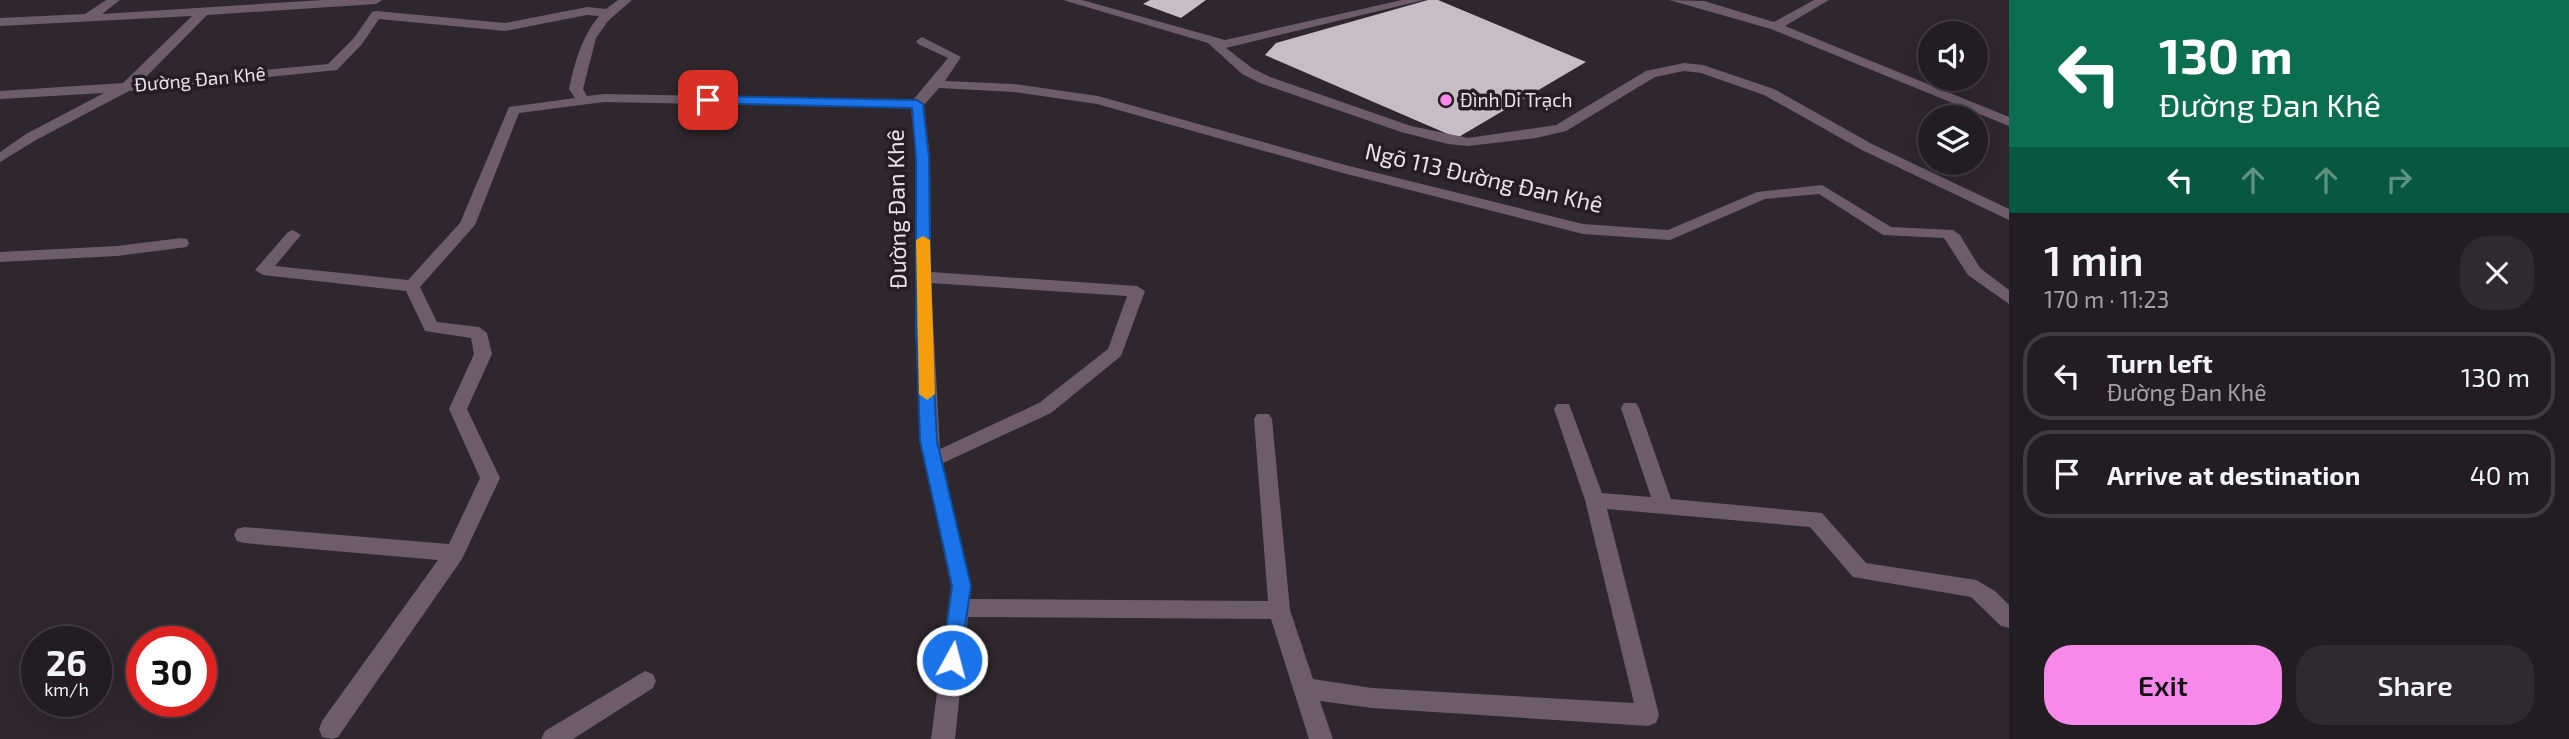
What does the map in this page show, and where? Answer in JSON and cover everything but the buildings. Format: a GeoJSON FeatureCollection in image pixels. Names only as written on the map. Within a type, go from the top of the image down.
{"type":"FeatureCollection","features":[{"type":"Feature","properties":{"kind":"street"},"geometry":{"type":"LineString","coordinates":[[89,17],[114,0]]}},
{"type":"Feature","properties":{"kind":"street"},"geometry":{"type":"LineString","coordinates":[[0,22],[376,0]]}},
{"type":"Feature","properties":{"kind":"street","name":"Đường Đan Khê"},"geometry":{"type":"LineString","coordinates":[[0,95],[66,93],[332,67],[358,41],[387,0]]}},
{"type":"Feature","properties":{"kind":"street"},"geometry":{"type":"LineString","coordinates":[[582,99],[576,89],[583,51],[606,13],[626,0]]}},
{"type":"Feature","properties":{"kind":"street"},"geometry":{"type":"LineString","coordinates":[[1069,0],[1214,44],[1242,42],[1418,0]]}},
{"type":"Feature","properties":{"kind":"street"},"geometry":{"type":"LineString","coordinates":[[1357,0],[1374,10]]}},
{"type":"Feature","properties":{"kind":"street"},"geometry":{"type":"LineString","coordinates":[[1675,0],[1704,5],[1775,26],[2009,121]]}},
{"type":"Feature","properties":{"kind":"street"},"geometry":{"type":"LineString","coordinates":[[1775,26],[1823,0]]}},
{"type":"Feature","properties":{"kind":"street"},"geometry":{"type":"LineString","coordinates":[[376,15],[505,27],[587,11],[606,13]]}},
{"type":"Feature","properties":{"kind":"street"},"geometry":{"type":"LineString","coordinates":[[0,158],[31,137],[130,86],[203,12]]}},
{"type":"Feature","properties":{"kind":"street"},"geometry":{"type":"LineString","coordinates":[[917,104],[936,84],[955,57],[922,41]]}},
{"type":"Feature","properties":{"kind":"street"},"geometry":{"type":"LineString","coordinates":[[1214,44],[1247,72],[1265,80],[1406,129],[1448,140],[1468,142],[1536,134],[1561,128],[1651,74],[1684,67],[1703,69],[1769,92],[1867,147],[2009,215]]}},
{"type":"Feature","properties":{"kind":"street","name":"Ngõ 113 Đường Đan Khê"},"geometry":{"type":"LineString","coordinates":[[936,84],[1014,88],[1098,100],[1344,169],[1583,229],[1670,235],[1762,195],[1822,189],[1888,232],[1948,233],[1955,238],[1974,271],[2009,298]]}},
{"type":"Feature","properties":{"kind":"street","name":"Đường Đan Khê"},"geometry":{"type":"LineString","coordinates":[[412,286],[467,225],[514,110],[582,99],[917,104],[923,158],[923,277],[929,441],[961,586],[943,739]]}},
{"type":"Feature","properties":{"kind":"street"},"geometry":{"type":"LineString","coordinates":[[293,235],[263,270],[412,286],[430,327],[479,333],[484,354],[458,409],[490,478],[455,553],[330,729]]}},
{"type":"Feature","properties":{"kind":"street"},"geometry":{"type":"LineString","coordinates":[[0,257],[117,251],[181,243]]}},
{"type":"Feature","properties":{"kind":"street"},"geometry":{"type":"LineString","coordinates":[[923,277],[1137,291],[1115,352],[1045,408],[933,460]]}},
{"type":"Feature","properties":{"kind":"street"},"geometry":{"type":"LineString","coordinates":[[1630,408],[1664,506]]}},
{"type":"Feature","properties":{"kind":"street"},"geometry":{"type":"LineString","coordinates":[[1305,688],[1372,698],[1648,715],[1595,500],[1563,409]]}},
{"type":"Feature","properties":{"kind":"street"},"geometry":{"type":"LineString","coordinates":[[1263,419],[1279,610],[1321,739]]}},
{"type":"Feature","properties":{"kind":"street"},"geometry":{"type":"LineString","coordinates":[[1595,500],[1815,519],[1860,571],[1976,589],[1988,597],[2009,619]]}},
{"type":"Feature","properties":{"kind":"street"},"geometry":{"type":"LineString","coordinates":[[244,535],[455,553]]}},
{"type":"Feature","properties":{"kind":"street"},"geometry":{"type":"LineString","coordinates":[[958,608],[1279,610]]}},
{"type":"Feature","properties":{"kind":"street"},"geometry":{"type":"LineString","coordinates":[[553,739],[645,681]]}},
{"type":"Feature","properties":{"kind":"slow traffic"},"geometry":{"type":"LineString","coordinates":[[923,240],[923,323],[927,394]]}},
{"type":"Feature","properties":{"kind":"place","name":"Đình Di Trạch"},"geometry":{"type":"Point","coordinates":[1446,100]}},
{"type":"Feature","properties":{"kind":"route"},"geometry":{"type":"LineString","coordinates":[[708,100],[917,104],[923,158],[923,323],[929,441],[961,586],[952,660]]}}]}
